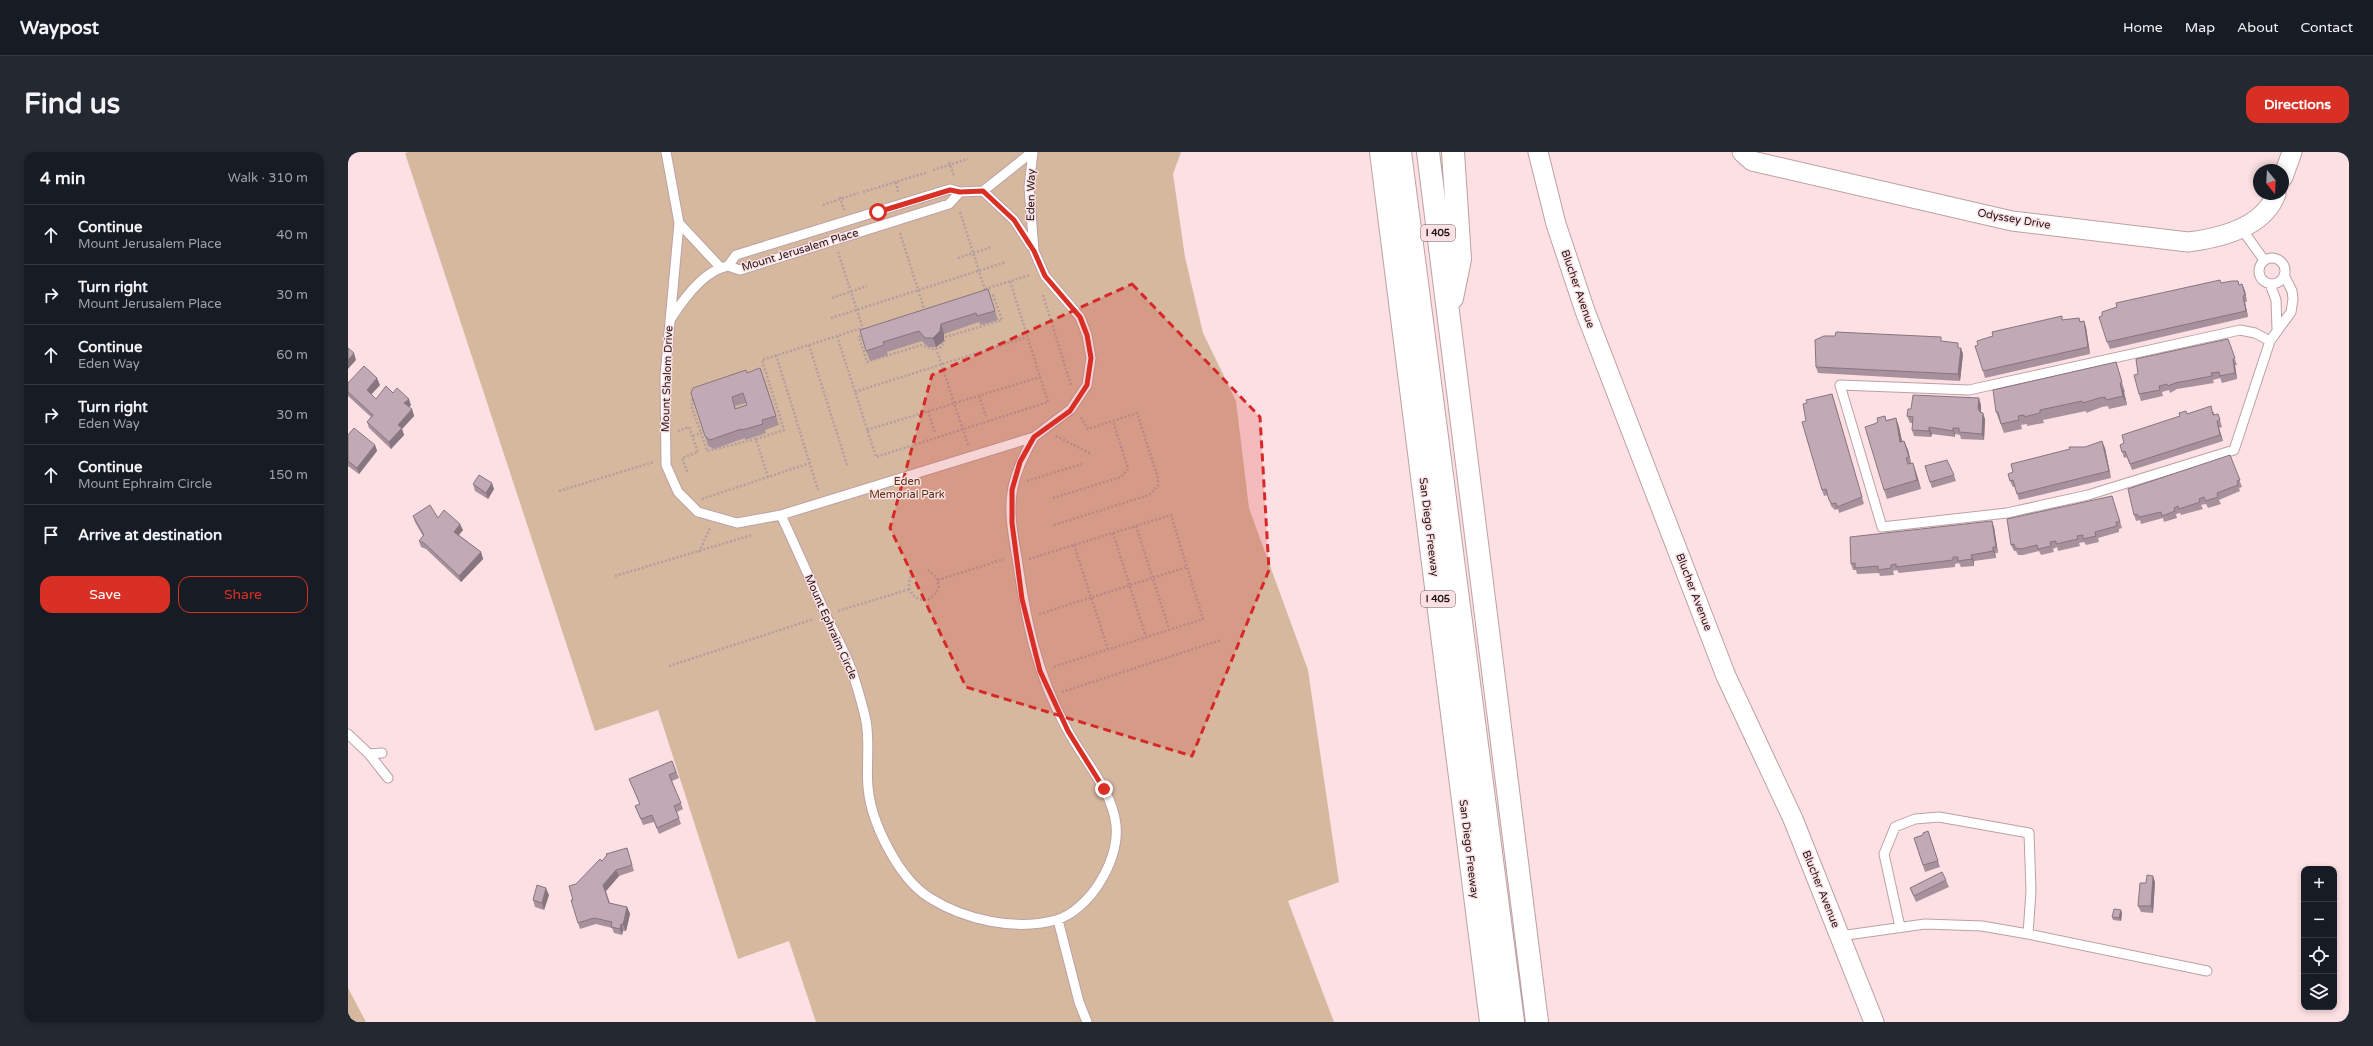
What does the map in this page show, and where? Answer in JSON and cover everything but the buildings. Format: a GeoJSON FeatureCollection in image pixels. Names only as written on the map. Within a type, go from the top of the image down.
{"type":"FeatureCollection","features":[{"type":"Feature","properties":{"kind":"highway","name":"San Diego Freeway"},"geometry":{"type":"LineString","coordinates":[[1381,152],[1491,1022]]}},
{"type":"Feature","properties":{"kind":"highway"},"geometry":{"type":"LineString","coordinates":[[1400,152],[1513,1022]]}},
{"type":"Feature","properties":{"kind":"highway","name":"I 405"},"geometry":{"type":"LineString","coordinates":[[1428,152],[1537,1022]]}},
{"type":"Feature","properties":{"kind":"highway"},"geometry":{"type":"LineString","coordinates":[[1449,314],[1460,259],[1453,152]]}},
{"type":"Feature","properties":{"kind":"street","name":"Blucher Avenue"},"geometry":{"type":"LineString","coordinates":[[1538,152],[1556,224],[1585,311],[1726,676],[1793,819],[1874,1022]]}},
{"type":"Feature","properties":{"kind":"street","name":"Odyssey Drive"},"geometry":{"type":"LineString","coordinates":[[1742,152],[1752,161],[2012,221],[2188,242],[2214,239],[2241,228],[2257,218],[2273,203],[2274,200]]}},
{"type":"Feature","properties":{"kind":"street"},"geometry":{"type":"LineString","coordinates":[[2288,164],[2292,152]]}},
{"type":"Feature","properties":{"kind":"lane","name":"Mount Shalom Drive"},"geometry":{"type":"LineString","coordinates":[[666,152],[679,223],[665,376],[666,465],[678,492],[698,512],[737,523],[781,515],[1034,437]]}},
{"type":"Feature","properties":{"kind":"lane"},"geometry":{"type":"LineString","coordinates":[[1032,152],[983,191],[1014,220],[1034,251]]}},
{"type":"Feature","properties":{"kind":"lane","name":"Eden Way"},"geometry":{"type":"LineString","coordinates":[[1032,152],[1029,188],[1034,251],[1043,271],[1080,317],[1087,335],[1091,358],[1087,385],[1071,409],[1034,437]]}},
{"type":"Feature","properties":{"kind":"lane","name":"Mount Jerusalem Place"},"geometry":{"type":"LineString","coordinates":[[669,322],[687,294],[724,267],[736,255],[950,190],[957,195]]}},
{"type":"Feature","properties":{"kind":"lane","name":"Mount Jerusalem Place"},"geometry":{"type":"LineString","coordinates":[[724,267],[740,270],[949,204],[957,195],[983,191]]}},
{"type":"Feature","properties":{"kind":"lane"},"geometry":{"type":"LineString","coordinates":[[679,223],[724,267]]}},
{"type":"Feature","properties":{"kind":"lane"},"geometry":{"type":"LineString","coordinates":[[2241,228],[2264,260]]}},
{"type":"Feature","properties":{"kind":"lane"},"geometry":{"type":"LineString","coordinates":[[2270,341],[2255,333],[2240,330],[1969,390],[1840,385],[1882,527],[2007,514],[2088,495],[2234,450],[2270,341],[2277,329],[2291,312],[2294,298],[2284,275],[2284,267],[2279,260],[2272,257],[2264,260],[2259,267],[2260,276],[2270,284],[2276,300],[2277,329]]}},
{"type":"Feature","properties":{"kind":"lane"},"geometry":{"type":"LineString","coordinates":[[2270,284],[2279,282],[2284,275]]}},
{"type":"Feature","properties":{"kind":"lane","name":"Mount Ephraim Circle"},"geometry":{"type":"LineString","coordinates":[[781,515],[852,671],[867,723],[868,790],[875,817],[889,848],[904,873],[925,895],[951,911],[990,921],[1029,924],[1058,920],[1078,907],[1095,890],[1106,873],[1116,845],[1116,824],[1111,805],[1104,789],[1068,731],[1050,695],[1040,671],[1026,619],[1012,523],[1014,485],[1020,462],[1034,437]]}},
{"type":"Feature","properties":{"kind":"lane"},"geometry":{"type":"LineString","coordinates":[[348,734],[369,754],[388,778]]}},
{"type":"Feature","properties":{"kind":"lane"},"geometry":{"type":"LineString","coordinates":[[369,754],[382,753]]}},
{"type":"Feature","properties":{"kind":"lane"},"geometry":{"type":"LineString","coordinates":[[1900,926],[1884,854],[1895,827],[1915,819],[1939,817],[2029,833],[2031,891],[2028,934]]}},
{"type":"Feature","properties":{"kind":"lane"},"geometry":{"type":"LineString","coordinates":[[1058,920],[1079,1002],[1087,1022]]}},
{"type":"Feature","properties":{"kind":"lane"},"geometry":{"type":"LineString","coordinates":[[1840,936],[1900,926],[1925,924],[1974,926],[2028,934],[2207,971]]}},
{"type":"Feature","properties":{"kind":"path"},"geometry":{"type":"LineString","coordinates":[[933,170],[968,159]]}},
{"type":"Feature","properties":{"kind":"path"},"geometry":{"type":"LineString","coordinates":[[863,192],[928,172]]}},
{"type":"Feature","properties":{"kind":"path"},"geometry":{"type":"LineString","coordinates":[[823,205],[858,193]]}},
{"type":"Feature","properties":{"kind":"path"},"geometry":{"type":"LineString","coordinates":[[957,195],[987,297]]}},
{"type":"Feature","properties":{"kind":"path"},"geometry":{"type":"LineString","coordinates":[[896,221],[926,316]]}},
{"type":"Feature","properties":{"kind":"path"},"geometry":{"type":"LineString","coordinates":[[835,240],[865,336]]}},
{"type":"Feature","properties":{"kind":"path"},"geometry":{"type":"LineString","coordinates":[[958,258],[992,247]]}},
{"type":"Feature","properties":{"kind":"path"},"geometry":{"type":"LineString","coordinates":[[831,318],[1006,262]]}},
{"type":"Feature","properties":{"kind":"path"},"geometry":{"type":"LineString","coordinates":[[985,289],[1043,271]]}},
{"type":"Feature","properties":{"kind":"path"},"geometry":{"type":"LineString","coordinates":[[837,336],[876,457],[1048,402],[1010,281]]}},
{"type":"Feature","properties":{"kind":"path"},"geometry":{"type":"LineString","coordinates":[[832,298],[867,286]]}},
{"type":"Feature","properties":{"kind":"path"},"geometry":{"type":"LineString","coordinates":[[1057,289],[1043,294],[1076,401]]}},
{"type":"Feature","properties":{"kind":"path"},"geometry":{"type":"LineString","coordinates":[[993,295],[1002,320],[946,337],[941,347],[933,349],[921,345],[867,362],[860,337],[987,297],[993,295]]}},
{"type":"Feature","properties":{"kind":"path"},"geometry":{"type":"LineString","coordinates":[[699,395],[692,397],[692,408],[707,451],[756,439],[784,430],[762,360],[862,328]]}},
{"type":"Feature","properties":{"kind":"path"},"geometry":{"type":"LineString","coordinates":[[855,392],[1027,337]]}},
{"type":"Feature","properties":{"kind":"path"},"geometry":{"type":"LineString","coordinates":[[809,345],[847,465]]}},
{"type":"Feature","properties":{"kind":"path"},"geometry":{"type":"LineString","coordinates":[[936,348],[971,456]]}},
{"type":"Feature","properties":{"kind":"path"},"geometry":{"type":"LineString","coordinates":[[776,355],[822,502]]}},
{"type":"Feature","properties":{"kind":"path"},"geometry":{"type":"LineString","coordinates":[[759,373],[766,372]]}},
{"type":"Feature","properties":{"kind":"path"},"geometry":{"type":"LineString","coordinates":[[867,430],[1040,377]]}},
{"type":"Feature","properties":{"kind":"path"},"geometry":{"type":"LineString","coordinates":[[979,396],[986,416]]}},
{"type":"Feature","properties":{"kind":"path"},"geometry":{"type":"LineString","coordinates":[[1054,525],[1150,495],[1158,486],[1158,478],[1137,413],[1088,429],[1083,419],[1071,409]]}},
{"type":"Feature","properties":{"kind":"path"},"geometry":{"type":"LineString","coordinates":[[928,411],[934,433]]}},
{"type":"Feature","properties":{"kind":"path"},"geometry":{"type":"LineString","coordinates":[[1053,498],[1121,477],[1128,469],[1113,421]]}},
{"type":"Feature","properties":{"kind":"path"},"geometry":{"type":"LineString","coordinates":[[666,435],[689,427],[698,452],[682,458],[688,474]]}},
{"type":"Feature","properties":{"kind":"path"},"geometry":{"type":"LineString","coordinates":[[1044,430],[1091,454]]}},
{"type":"Feature","properties":{"kind":"path"},"geometry":{"type":"LineString","coordinates":[[693,436],[701,433]]}},
{"type":"Feature","properties":{"kind":"path"},"geometry":{"type":"LineString","coordinates":[[756,439],[768,477]]}},
{"type":"Feature","properties":{"kind":"path"},"geometry":{"type":"LineString","coordinates":[[559,491],[666,458]]}},
{"type":"Feature","properties":{"kind":"path"},"geometry":{"type":"LineString","coordinates":[[690,504],[810,463]]}},
{"type":"Feature","properties":{"kind":"path"},"geometry":{"type":"LineString","coordinates":[[1014,485],[1082,464]]}},
{"type":"Feature","properties":{"kind":"path"},"geometry":{"type":"LineString","coordinates":[[938,580],[1074,545],[1170,515],[1203,619],[1040,671]]}},
{"type":"Feature","properties":{"kind":"path"},"geometry":{"type":"LineString","coordinates":[[699,552],[715,516]]}},
{"type":"Feature","properties":{"kind":"path"},"geometry":{"type":"LineString","coordinates":[[1136,526],[1169,629]]}},
{"type":"Feature","properties":{"kind":"path"},"geometry":{"type":"LineString","coordinates":[[1113,533],[1128,585],[1146,637]]}},
{"type":"Feature","properties":{"kind":"path"},"geometry":{"type":"LineString","coordinates":[[615,576],[756,534]]}},
{"type":"Feature","properties":{"kind":"path"},"geometry":{"type":"LineString","coordinates":[[1074,545],[1090,598],[1108,649]]}},
{"type":"Feature","properties":{"kind":"path"},"geometry":{"type":"LineString","coordinates":[[1026,619],[1187,567]]}},
{"type":"Feature","properties":{"kind":"path"},"geometry":{"type":"LineString","coordinates":[[913,573],[909,584],[910,589],[916,598],[927,600],[933,597],[937,591],[938,580],[933,573],[927,570]]}},
{"type":"Feature","properties":{"kind":"path"},"geometry":{"type":"LineString","coordinates":[[669,666],[910,589]]}},
{"type":"Feature","properties":{"kind":"path"},"geometry":{"type":"LineString","coordinates":[[1050,695],[1221,640]]}},
{"type":"Feature","properties":{"kind":"highlighted area"},"geometry":{"type":"Polygon","coordinates":[[[1132,284],[1260,417],[1269,570],[1192,756],[966,687],[890,528],[932,375],[1132,284]]]}},
{"type":"Feature","properties":{"kind":"green space","name":"Eden Memorial Park"},"geometry":{"type":"Polygon","coordinates":[[[1181,152],[1173,174],[1185,257],[1203,333],[1236,401],[1249,508],[1308,670],[1339,882],[1288,901],[1334,1022],[816,1022],[789,941],[738,959],[658,710],[595,731],[405,153],[1181,152]]]}},
{"type":"Feature","properties":{"kind":"green space"},"geometry":{"type":"Polygon","coordinates":[[[348,988],[366,1022],[348,1022],[348,988]]]}},
{"type":"Feature","properties":{"kind":"route"},"geometry":{"type":"LineString","coordinates":[[878,212],[950,190],[960,192],[983,191],[1014,220],[1034,251],[1045,276],[1080,317],[1087,335],[1091,358],[1087,385],[1070,411],[1034,437],[1020,462],[1012,490],[1012,523],[1022,599],[1030,637],[1040,671],[1055,706],[1068,731],[1104,789]]}}]}
